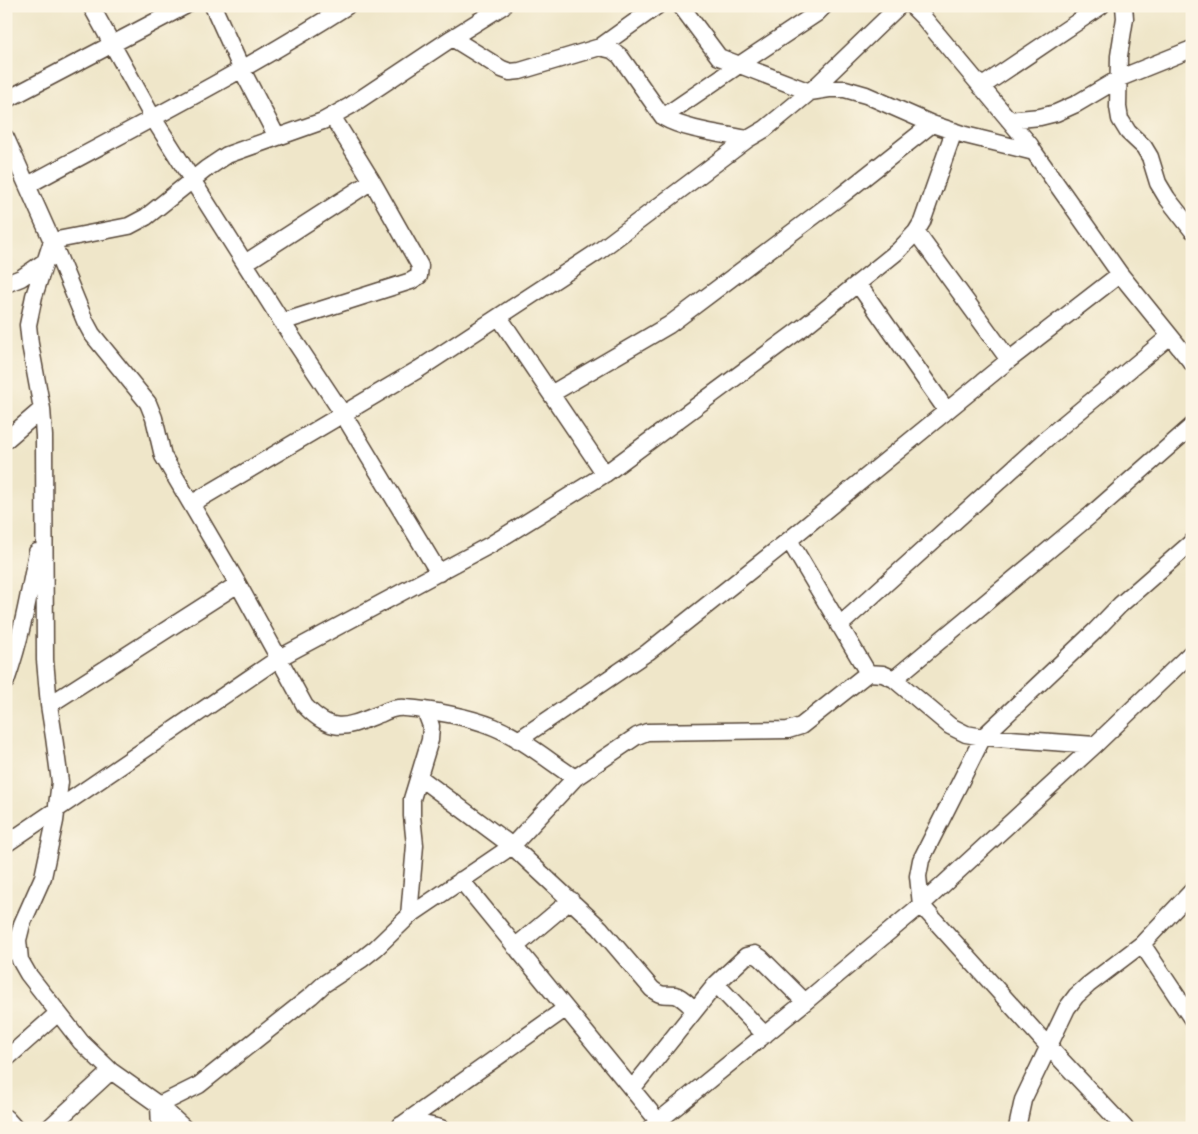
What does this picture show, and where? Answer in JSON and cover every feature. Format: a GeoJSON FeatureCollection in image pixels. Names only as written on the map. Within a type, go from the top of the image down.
{"type":"FeatureCollection","features":[{"type":"Feature","properties":{"kind":"street"},"geometry":{"type":"LineString","coordinates":[[91,6],[153,118],[282,322],[343,414],[439,573]]}},
{"type":"Feature","properties":{"kind":"street"},"geometry":{"type":"LineString","coordinates":[[6,100],[185,6]]}},
{"type":"Feature","properties":{"kind":"street"},"geometry":{"type":"LineString","coordinates":[[213,6],[242,70],[277,137]]}},
{"type":"Feature","properties":{"kind":"street"},"geometry":{"type":"LineString","coordinates":[[28,185],[242,70],[347,6]]}},
{"type":"Feature","properties":{"kind":"street"},"geometry":{"type":"LineString","coordinates":[[52,241],[112,231],[129,226],[146,217],[227,155],[307,128],[332,116],[503,6]]}},
{"type":"Feature","properties":{"kind":"street"},"geometry":{"type":"LineString","coordinates":[[452,38],[502,70],[510,72],[520,71],[600,47],[657,6]]}},
{"type":"Feature","properties":{"kind":"street"},"geometry":{"type":"LineString","coordinates":[[682,6],[719,57],[810,92],[829,89],[852,91],[866,95],[932,124],[1034,152]]}},
{"type":"Feature","properties":{"kind":"street"},"geometry":{"type":"LineString","coordinates":[[663,117],[817,13],[824,6]]}},
{"type":"Feature","properties":{"kind":"street"},"geometry":{"type":"LineString","coordinates":[[191,504],[419,369],[599,251],[748,139],[765,129],[810,92],[899,6]]}},
{"type":"Feature","properties":{"kind":"street"},"geometry":{"type":"LineString","coordinates":[[912,6],[923,16],[1009,120],[1034,152],[1120,274],[1192,363]]}},
{"type":"Feature","properties":{"kind":"street"},"geometry":{"type":"LineString","coordinates":[[981,87],[1101,6]]}},
{"type":"Feature","properties":{"kind":"street"},"geometry":{"type":"LineString","coordinates":[[1124,6],[1125,18],[1119,56],[1118,107],[1120,119],[1128,132],[1144,147],[1150,157],[1158,183],[1192,230]]}},
{"type":"Feature","properties":{"kind":"street"},"geometry":{"type":"LineString","coordinates":[[600,47],[612,50],[620,56],[663,117],[674,123],[748,139]]}},
{"type":"Feature","properties":{"kind":"street"},"geometry":{"type":"LineString","coordinates":[[1009,120],[1040,117],[1056,113],[1076,104],[1120,78],[1192,49]]}},
{"type":"Feature","properties":{"kind":"street"},"geometry":{"type":"LineString","coordinates":[[282,322],[411,281],[419,276],[420,266],[372,181],[332,116]]}},
{"type":"Feature","properties":{"kind":"street"},"geometry":{"type":"LineString","coordinates":[[551,394],[669,325],[842,195],[932,124]]}},
{"type":"Feature","properties":{"kind":"street"},"geometry":{"type":"LineString","coordinates":[[6,844],[279,658],[490,545],[605,474],[806,325],[898,251],[916,232],[922,222],[954,131]]}},
{"type":"Feature","properties":{"kind":"street"},"geometry":{"type":"LineString","coordinates":[[6,138],[28,185],[85,321],[92,334],[148,403],[164,456],[238,584],[305,706],[317,718],[329,725],[344,726],[391,709],[402,707],[482,722],[518,740],[575,778]]}},
{"type":"Feature","properties":{"kind":"street"},"geometry":{"type":"LineString","coordinates":[[245,263],[372,181]]}},
{"type":"Feature","properties":{"kind":"street"},"geometry":{"type":"LineString","coordinates":[[916,232],[1009,360]]}},
{"type":"Feature","properties":{"kind":"street"},"geometry":{"type":"LineString","coordinates":[[52,241],[34,296],[28,325],[42,409],[44,436],[45,660],[49,706],[60,782],[43,877],[22,924],[18,940],[20,960],[28,974],[82,1042],[111,1071],[159,1105],[184,1128]]}},
{"type":"Feature","properties":{"kind":"street"},"geometry":{"type":"LineString","coordinates":[[6,284],[21,278],[44,262]]}},
{"type":"Feature","properties":{"kind":"street"},"geometry":{"type":"LineString","coordinates":[[518,740],[648,652],[789,540],[1009,360],[1120,274]]}},
{"type":"Feature","properties":{"kind":"street"},"geometry":{"type":"LineString","coordinates":[[858,284],[947,411]]}},
{"type":"Feature","properties":{"kind":"street"},"geometry":{"type":"LineString","coordinates":[[499,317],[605,474]]}},
{"type":"Feature","properties":{"kind":"street"},"geometry":{"type":"LineString","coordinates":[[839,626],[1047,438],[1170,336]]}},
{"type":"Feature","properties":{"kind":"street"},"geometry":{"type":"LineString","coordinates":[[6,440],[42,409]]}},
{"type":"Feature","properties":{"kind":"street"},"geometry":{"type":"LineString","coordinates":[[894,679],[1092,514],[1192,426]]}},
{"type":"Feature","properties":{"kind":"street"},"geometry":{"type":"LineString","coordinates":[[6,681],[14,658],[27,605],[44,512]]}},
{"type":"Feature","properties":{"kind":"street"},"geometry":{"type":"LineString","coordinates":[[789,540],[868,673]]}},
{"type":"Feature","properties":{"kind":"street"},"geometry":{"type":"LineString","coordinates":[[1125,1128],[921,905],[918,876],[921,860],[983,737],[1120,605],[1192,542]]}},
{"type":"Feature","properties":{"kind":"street"},"geometry":{"type":"LineString","coordinates":[[49,706],[238,584]]}},
{"type":"Feature","properties":{"kind":"street"},"geometry":{"type":"LineString","coordinates":[[6,633],[27,605]]}},
{"type":"Feature","properties":{"kind":"street"},"geometry":{"type":"LineString","coordinates":[[462,880],[632,1089],[654,1124],[765,1035],[921,905],[1095,745],[1192,652]]}},
{"type":"Feature","properties":{"kind":"street"},"geometry":{"type":"LineString","coordinates":[[159,1105],[200,1085],[324,984],[362,959],[409,916],[512,846],[575,778],[637,736],[647,732],[788,730],[801,726],[868,673],[883,674],[894,679],[950,726],[966,734],[983,737],[1095,745]]}},
{"type":"Feature","properties":{"kind":"street"},"geometry":{"type":"LineString","coordinates":[[409,916],[415,845],[412,799],[430,740],[431,726],[424,710]]}},
{"type":"Feature","properties":{"kind":"street"},"geometry":{"type":"LineString","coordinates":[[419,777],[512,846],[600,928],[652,989],[666,996],[675,995],[695,1010]]}},
{"type":"Feature","properties":{"kind":"street"},"geometry":{"type":"LineString","coordinates":[[1016,1128],[1024,1100],[1067,1008],[1076,996],[1142,944],[1192,891]]}},
{"type":"Feature","properties":{"kind":"street"},"geometry":{"type":"LineString","coordinates":[[515,947],[571,900]]}},
{"type":"Feature","properties":{"kind":"street"},"geometry":{"type":"LineString","coordinates":[[1142,944],[1192,1019]]}},
{"type":"Feature","properties":{"kind":"street"},"geometry":{"type":"LineString","coordinates":[[6,953],[28,974]]}},
{"type":"Feature","properties":{"kind":"street"},"geometry":{"type":"LineString","coordinates":[[632,1089],[716,984],[746,956],[755,954],[761,958],[805,1002]]}},
{"type":"Feature","properties":{"kind":"street"},"geometry":{"type":"LineString","coordinates":[[716,984],[765,1035]]}},
{"type":"Feature","properties":{"kind":"street"},"geometry":{"type":"LineString","coordinates":[[399,1126],[566,1009]]}},
{"type":"Feature","properties":{"kind":"street"},"geometry":{"type":"LineString","coordinates":[[6,1059],[58,1013]]}},
{"type":"Feature","properties":{"kind":"street"},"geometry":{"type":"LineString","coordinates":[[50,1128],[111,1071]]}},
{"type":"Feature","properties":{"kind":"street"},"geometry":{"type":"LineString","coordinates":[[159,1105],[160,1128]]}},
{"type":"Feature","properties":{"kind":"street"},"geometry":{"type":"LineString","coordinates":[[6,1118],[15,1128]]}},
{"type":"Feature","properties":{"kind":"street"},"geometry":{"type":"LineString","coordinates":[[399,1126],[422,1124],[441,1128]]}}]}
